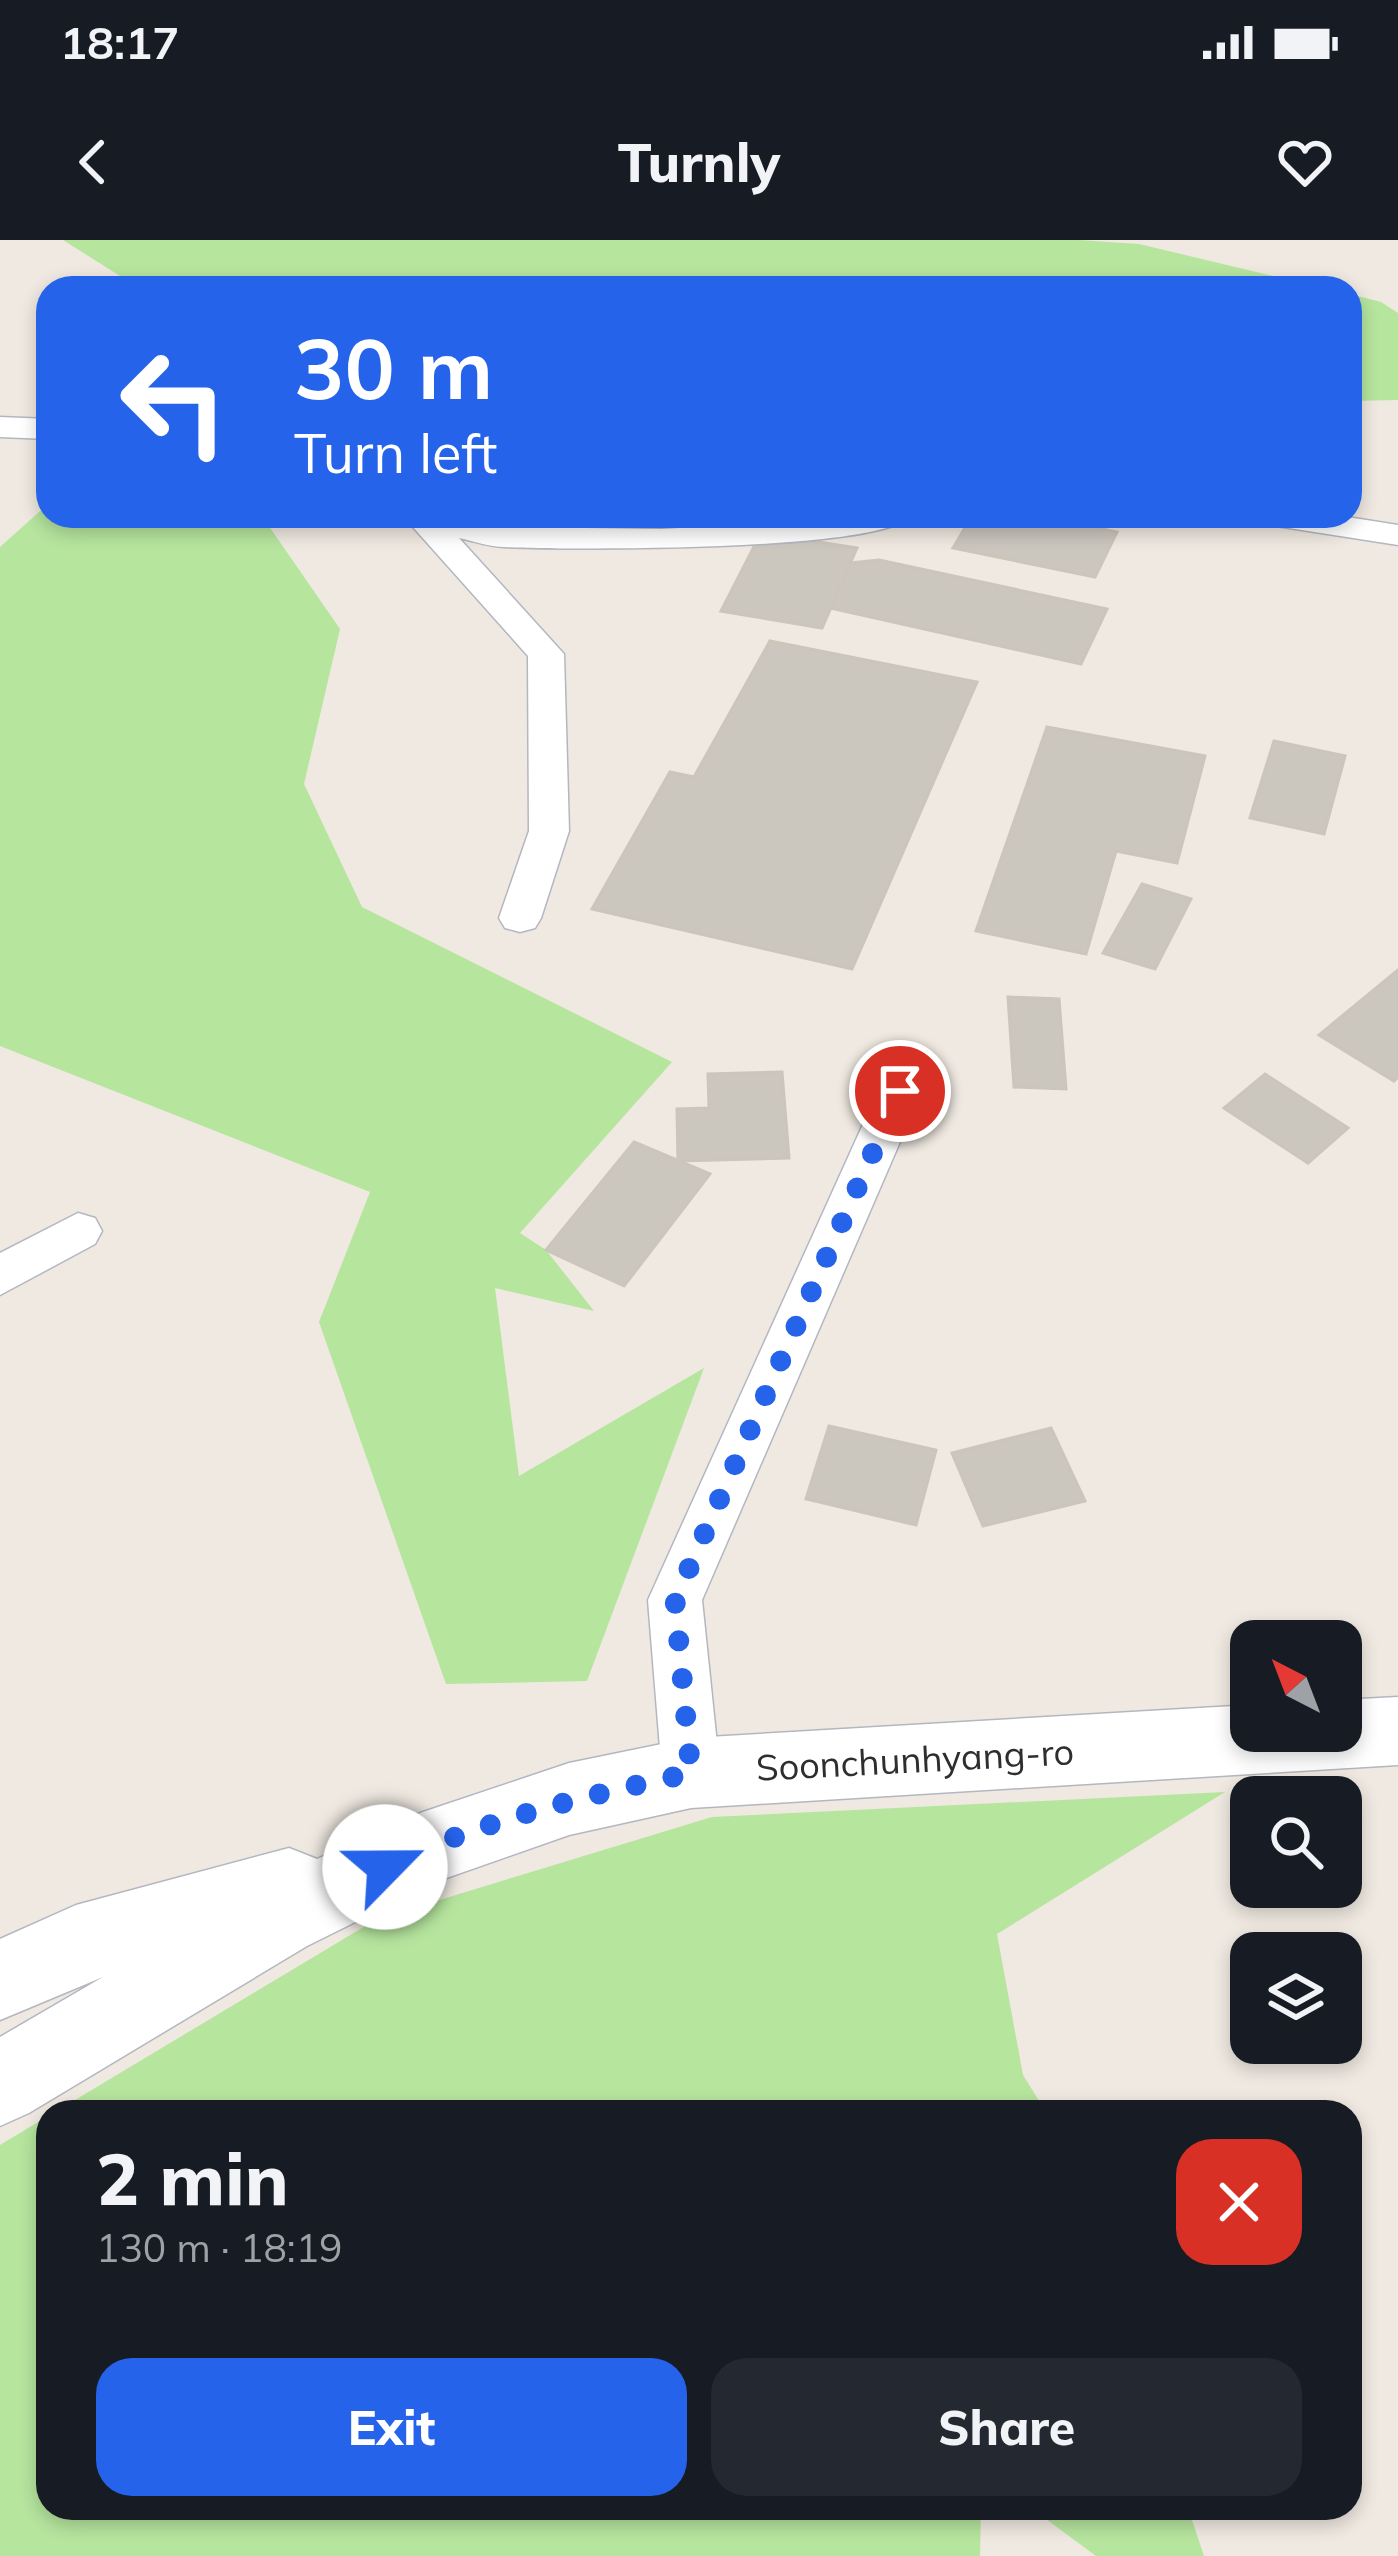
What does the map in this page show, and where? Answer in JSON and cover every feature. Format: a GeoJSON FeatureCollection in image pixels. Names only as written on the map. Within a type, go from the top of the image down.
{"type":"FeatureCollection","features":[{"type":"Feature","properties":{"kind":"main road","name":"Soonchunhyang-ro"},"geometry":{"type":"LineString","coordinates":[[0,2084],[279,1918],[420,1850],[569,1799],[691,1773],[1398,1731]]}},
{"type":"Feature","properties":{"kind":"main road"},"geometry":{"type":"LineString","coordinates":[[0,1980],[76,1945],[420,1850]]}},
{"type":"Feature","properties":{"kind":"street"},"geometry":{"type":"LineString","coordinates":[[0,427],[36,428]]}},
{"type":"Feature","properties":{"kind":"street"},"geometry":{"type":"LineString","coordinates":[[428,528],[546,654],[549,831],[520,918]]}},
{"type":"Feature","properties":{"kind":"street"},"geometry":{"type":"LineString","coordinates":[[460,528],[499,537],[662,539],[819,528]]}},
{"type":"Feature","properties":{"kind":"street"},"geometry":{"type":"LineString","coordinates":[[1353,528],[1398,535]]}},
{"type":"Feature","properties":{"kind":"street"},"geometry":{"type":"LineString","coordinates":[[691,1773],[675,1600],[900,1091]]}},
{"type":"Feature","properties":{"kind":"street"},"geometry":{"type":"LineString","coordinates":[[0,1276],[79,1232]]}},
{"type":"Feature","properties":{"kind":"green space"},"geometry":{"type":"Polygon","coordinates":[[[63,240],[1079,240],[1139,244],[1274,276],[120,276],[63,240]]]}},
{"type":"Feature","properties":{"kind":"green space"},"geometry":{"type":"Polygon","coordinates":[[[1362,297],[1398,313],[1398,400],[1362,401],[1362,297]]]}},
{"type":"Feature","properties":{"kind":"green space"},"geometry":{"type":"Polygon","coordinates":[[[36,515],[36,528],[270,528],[340,629],[304,784],[362,907],[672,1062],[520,1233],[546,1250],[594,1311],[495,1288],[519,1476],[704,1368],[587,1681],[446,1684],[319,1322],[370,1192],[0,1046],[0,547],[36,515]]]}},
{"type":"Feature","properties":{"kind":"green space"},"geometry":{"type":"Polygon","coordinates":[[[1225,1792],[997,1934],[1023,2075],[1039,2100],[75,2100],[377,1919],[712,1817],[1225,1792]]]}},
{"type":"Feature","properties":{"kind":"green space"},"geometry":{"type":"Polygon","coordinates":[[[36,2123],[36,2520],[981,2520],[980,2556],[0,2556],[0,2145],[36,2123]]]}},
{"type":"Feature","properties":{"kind":"green space"},"geometry":{"type":"Polygon","coordinates":[[[1047,2520],[1192,2520],[1204,2556],[1096,2556],[1047,2520]]]}},
{"type":"Feature","properties":{"kind":"building"},"geometry":{"type":"Polygon","coordinates":[[[965,528],[1117,532],[1095,577],[953,548],[965,528]]]}},
{"type":"Feature","properties":{"kind":"building"},"geometry":{"type":"Polygon","coordinates":[[[761,533],[857,548],[822,628],[721,611],[761,533]]]}},
{"type":"Feature","properties":{"kind":"building"},"geometry":{"type":"Polygon","coordinates":[[[879,560],[1107,609],[1081,664],[830,608],[851,563],[879,560]]]}},
{"type":"Feature","properties":{"kind":"building"},"geometry":{"type":"Polygon","coordinates":[[[770,641],[977,682],[852,969],[592,909],[670,772],[694,777],[770,641]]]}},
{"type":"Feature","properties":{"kind":"building"},"geometry":{"type":"Polygon","coordinates":[[[1047,727],[1205,756],[1177,863],[1116,851],[1086,954],[976,931],[1047,727]]]}},
{"type":"Feature","properties":{"kind":"building"},"geometry":{"type":"Polygon","coordinates":[[[1274,741],[1345,756],[1324,834],[1250,818],[1274,741]]]}},
{"type":"Feature","properties":{"kind":"building"},"geometry":{"type":"Polygon","coordinates":[[[1142,884],[1191,899],[1155,969],[1103,953],[1142,884]]]}},
{"type":"Feature","properties":{"kind":"building"},"geometry":{"type":"Polygon","coordinates":[[[1398,970],[1398,1077],[1394,1081],[1319,1035],[1398,970]]]}},
{"type":"Feature","properties":{"kind":"building"},"geometry":{"type":"Polygon","coordinates":[[[1008,997],[1059,999],[1066,1089],[1014,1087],[1008,997]]]}},
{"type":"Feature","properties":{"kind":"building"},"geometry":{"type":"Polygon","coordinates":[[[782,1072],[789,1158],[678,1161],[677,1109],[709,1108],[708,1074],[782,1072]]]}},
{"type":"Feature","properties":{"kind":"building"},"geometry":{"type":"Polygon","coordinates":[[[1265,1074],[1348,1128],[1308,1163],[1224,1108],[1265,1074]]]}},
{"type":"Feature","properties":{"kind":"building"},"geometry":{"type":"Polygon","coordinates":[[[634,1142],[710,1174],[624,1286],[546,1250],[634,1142]]]}},
{"type":"Feature","properties":{"kind":"building"},"geometry":{"type":"Polygon","coordinates":[[[829,1426],[936,1450],[916,1525],[806,1499],[829,1426]]]}},
{"type":"Feature","properties":{"kind":"building"},"geometry":{"type":"Polygon","coordinates":[[[1051,1428],[1085,1501],[983,1526],[952,1453],[1051,1428]]]}},
{"type":"Feature","properties":{"kind":"route"},"geometry":{"type":"LineString","coordinates":[[385,1867],[420,1850],[569,1799],[691,1773],[675,1600],[900,1091]]}}]}
